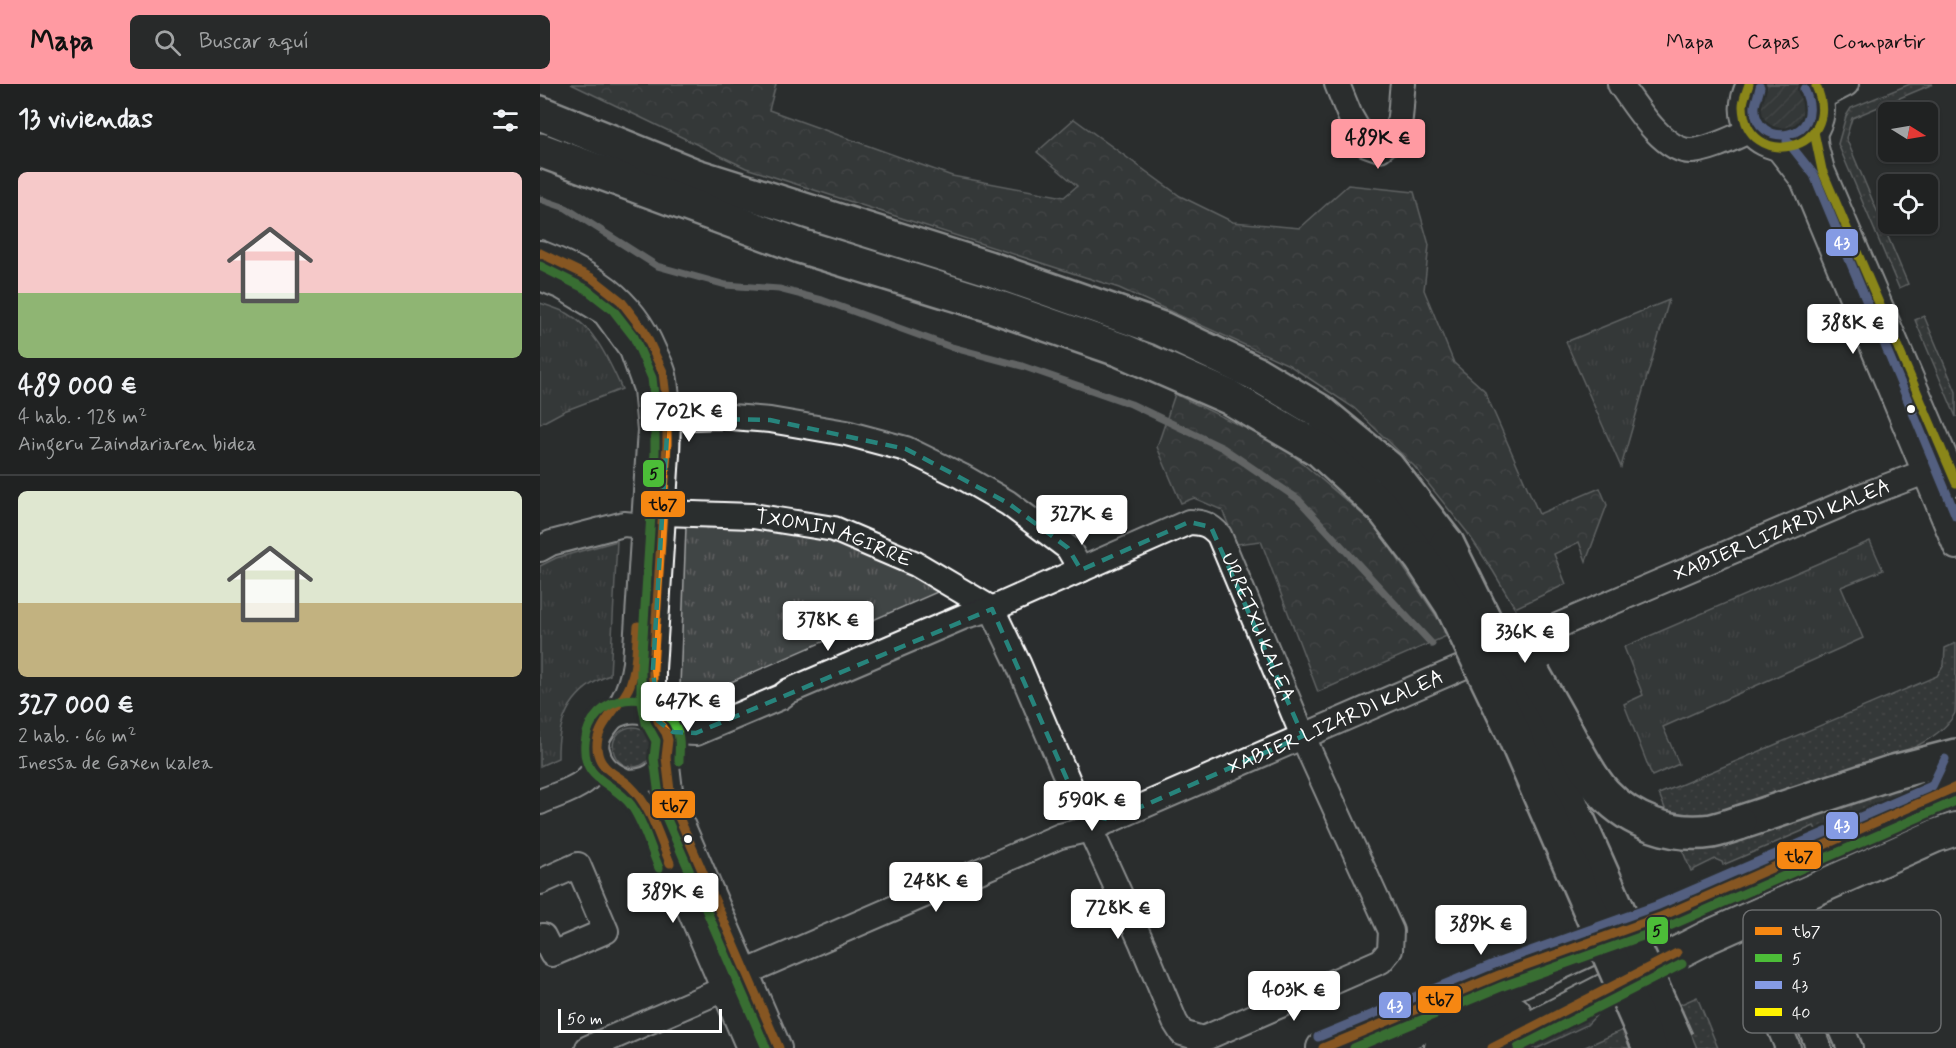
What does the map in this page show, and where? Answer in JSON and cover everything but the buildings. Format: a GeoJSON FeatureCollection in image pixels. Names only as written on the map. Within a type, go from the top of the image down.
{"type":"FeatureCollection","features":[{"type":"Feature","properties":{"kind":"highway"},"geometry":{"type":"LineString","coordinates":[[540,113],[696,176],[988,268],[1162,329],[1257,374],[1319,411],[1388,468],[1533,719],[1671,1046]]}},
{"type":"Feature","properties":{"kind":"highway"},"geometry":{"type":"LineString","coordinates":[[540,150],[800,246],[988,304],[1121,350],[1229,397],[1320,450],[1383,508],[1493,601],[1587,770],[1604,793],[1635,817],[1668,830],[1713,831],[1890,773],[1956,756]]}},
{"type":"Feature","properties":{"kind":"highway"},"geometry":{"type":"LineString","coordinates":[[1890,773],[1956,734]]}},
{"type":"Feature","properties":{"kind":"main road"},"geometry":{"type":"LineString","coordinates":[[1374,1048],[1460,1011],[1660,917],[1948,791],[1956,764]]}},
{"type":"Feature","properties":{"kind":"main road"},"geometry":{"type":"LineString","coordinates":[[1769,910],[1935,836],[1956,829]]}},
{"type":"Feature","properties":{"kind":"main road"},"geometry":{"type":"LineString","coordinates":[[1323,1048],[1499,975],[1660,917]]}},
{"type":"Feature","properties":{"kind":"main road"},"geometry":{"type":"LineString","coordinates":[[1492,1048],[1708,937],[1743,921]]}},
{"type":"Feature","properties":{"kind":"main road"},"geometry":{"type":"LineString","coordinates":[[1441,1048],[1579,983],[1708,937]]}},
{"type":"Feature","properties":{"kind":"street"},"geometry":{"type":"LineString","coordinates":[[1337,84],[1350,116],[1366,144],[1380,149],[1394,136],[1400,123],[1400,99],[1403,84]]}},
{"type":"Feature","properties":{"kind":"street"},"geometry":{"type":"LineString","coordinates":[[1620,84],[1647,121],[1672,146],[1691,152],[1714,146],[1749,131]]}},
{"type":"Feature","properties":{"kind":"street"},"geometry":{"type":"LineString","coordinates":[[1749,84],[1744,95],[1743,120],[1757,139],[1778,148],[1792,147],[1804,141],[1814,132],[1820,121],[1822,109],[1818,90],[1846,84]]}},
{"type":"Feature","properties":{"kind":"street"},"geometry":{"type":"LineString","coordinates":[[1814,132],[1822,170],[1956,483]]}},
{"type":"Feature","properties":{"kind":"street"},"geometry":{"type":"LineString","coordinates":[[1778,148],[1803,180],[1956,547]]}},
{"type":"Feature","properties":{"kind":"street"},"geometry":{"type":"LineString","coordinates":[[540,253],[607,287],[624,303],[645,330],[664,374],[668,418],[636,663],[628,692],[612,717],[601,729],[598,737],[598,763],[590,778],[584,783],[540,802]]}},
{"type":"Feature","properties":{"kind":"street"},"geometry":{"type":"LineString","coordinates":[[540,278],[562,287],[605,314],[632,350],[646,389],[653,519],[654,696],[660,724],[668,740],[668,749],[658,771],[646,779],[623,781]]}},
{"type":"Feature","properties":{"kind":"street"},"geometry":{"type":"LineString","coordinates":[[612,717],[621,712],[641,711],[673,732],[684,734],[706,730],[781,697],[789,691],[965,616],[992,609],[1081,570],[1068,549],[1008,503],[961,476],[906,449],[846,433],[770,420],[719,416],[668,418]]}},
{"type":"Feature","properties":{"kind":"street","name":"XABIER LIZARDI KALEA"},"geometry":{"type":"LineString","coordinates":[[747,972],[1060,836],[1100,824],[1842,504],[1925,472]]}},
{"type":"Feature","properties":{"kind":"street","name":"TXOMIN AGIRRE"},"geometry":{"type":"LineString","coordinates":[[540,549],[551,543],[653,519],[753,516],[834,528],[915,564],[992,609]]}},
{"type":"Feature","properties":{"kind":"street","name":"URRETXU KALEA"},"geometry":{"type":"LineString","coordinates":[[1081,570],[1189,522],[1200,522],[1211,527],[1219,536],[1390,931],[1390,950],[1381,961],[1203,1040],[1182,1033],[1175,1022],[1142,943],[1100,824]]}},
{"type":"Feature","properties":{"kind":"street"},"geometry":{"type":"LineString","coordinates":[[992,609],[1018,663],[1077,802],[1100,824]]}},
{"type":"Feature","properties":{"kind":"street"},"geometry":{"type":"LineString","coordinates":[[598,754],[607,771],[637,794],[647,811],[749,1048]]}},
{"type":"Feature","properties":{"kind":"street"},"geometry":{"type":"LineString","coordinates":[[666,757],[671,799],[780,1048]]}},
{"type":"Feature","properties":{"kind":"street"},"geometry":{"type":"LineString","coordinates":[[1060,836],[1071,827],[1077,802]]}},
{"type":"Feature","properties":{"kind":"street"},"geometry":{"type":"LineString","coordinates":[[540,882],[578,865],[606,931],[552,954],[543,936],[540,937]]}},
{"type":"Feature","properties":{"kind":"street"},"geometry":{"type":"LineString","coordinates":[[588,1048],[724,989]]}},
{"type":"Feature","properties":{"kind":"street"},"geometry":{"type":"LineString","coordinates":[[1782,1033],[1788,1048]]}},
{"type":"Feature","properties":{"kind":"street"},"geometry":{"type":"LineString","coordinates":[[1813,1033],[1819,1048]]}},
{"type":"Feature","properties":{"kind":"street"},"geometry":{"type":"LineString","coordinates":[[1843,1033],[1850,1048]]}},
{"type":"Feature","properties":{"kind":"highlighted area"},"geometry":{"type":"Polygon","coordinates":[[[668,418],[770,420],[906,449],[1008,503],[1068,548],[1081,570],[1189,522],[1211,527],[1303,736],[1111,820],[1094,816],[1077,802],[992,609],[696,733],[673,732],[658,721],[653,669],[668,418]]]}},
{"type":"Feature","properties":{"kind":"green space"},"geometry":{"type":"Polygon","coordinates":[[[571,84],[776,84],[769,110],[952,176],[1064,197],[1077,186],[1037,152],[1074,119],[1180,196],[1233,222],[1300,228],[1348,185],[1414,192],[1429,245],[1424,290],[1454,363],[1484,390],[1539,514],[1600,488],[1607,505],[1586,561],[1579,542],[1554,554],[1566,584],[1515,608],[1467,532],[1414,466],[1354,408],[1289,365],[1119,288],[746,168],[571,84]]]}},
{"type":"Feature","properties":{"kind":"green space"},"geometry":{"type":"Polygon","coordinates":[[[1764,84],[1801,84],[1809,94],[1811,106],[1809,117],[1796,133],[1786,137],[1774,136],[1763,129],[1756,120],[1755,101],[1764,84]]]}},
{"type":"Feature","properties":{"kind":"green space"},"geometry":{"type":"Polygon","coordinates":[[[1910,84],[1933,84],[1890,102],[1878,102],[1878,107],[1852,118],[1846,138],[1878,213],[1878,234],[1887,234],[1908,284],[1899,288],[1838,144],[1846,116],[1851,108],[1910,84]]]}},
{"type":"Feature","properties":{"kind":"green space"},"geometry":{"type":"Polygon","coordinates":[[[1669,300],[1621,467],[1566,342],[1669,300]]]}},
{"type":"Feature","properties":{"kind":"green space"},"geometry":{"type":"Polygon","coordinates":[[[540,303],[567,313],[586,328],[600,346],[622,389],[564,411],[540,424],[540,303]]]}},
{"type":"Feature","properties":{"kind":"green space"},"geometry":{"type":"Polygon","coordinates":[[[1924,316],[1956,392],[1956,417],[1915,320],[1924,316]]]}},
{"type":"Feature","properties":{"kind":"green space"},"geometry":{"type":"Polygon","coordinates":[[[1175,394],[1282,446],[1375,525],[1449,635],[1318,692],[1261,541],[1237,544],[1222,510],[1194,498],[1181,503],[1157,447],[1175,394]]]}},
{"type":"Feature","properties":{"kind":"green space"},"geometry":{"type":"Polygon","coordinates":[[[743,525],[815,535],[883,558],[942,590],[692,699],[680,686],[686,527],[743,525]]]}},
{"type":"Feature","properties":{"kind":"green space"},"geometry":{"type":"Polygon","coordinates":[[[617,541],[610,675],[586,688],[569,707],[560,731],[558,758],[540,766],[540,566],[556,558],[617,541]]]}},
{"type":"Feature","properties":{"kind":"green space"},"geometry":{"type":"Polygon","coordinates":[[[1870,541],[1883,570],[1841,587],[1863,638],[1663,727],[1679,764],[1652,776],[1624,704],[1643,695],[1624,647],[1870,541]]]}},
{"type":"Feature","properties":{"kind":"green space"},"geometry":{"type":"Polygon","coordinates":[[[1956,643],[1955,713],[1948,723],[1939,732],[1915,747],[1865,769],[1933,775],[1928,782],[1817,831],[1814,826],[1723,865],[1715,859],[1691,871],[1659,794],[1937,676],[1944,665],[1945,648],[1956,643]]]}},
{"type":"Feature","properties":{"kind":"green space"},"geometry":{"type":"Polygon","coordinates":[[[633,727],[641,728],[647,733],[652,739],[652,755],[647,761],[641,766],[633,767],[625,766],[619,761],[614,755],[613,747],[614,739],[619,733],[625,728],[633,727]]]}},
{"type":"Feature","properties":{"kind":"green space"},"geometry":{"type":"Polygon","coordinates":[[[666,813],[718,931],[711,934],[660,815],[666,813]]]}},
{"type":"Feature","properties":{"kind":"green space"},"geometry":{"type":"Polygon","coordinates":[[[1697,997],[1718,1048],[1697,1048],[1691,1034],[1663,1048],[1583,1048],[1697,997]]]}},
{"type":"Feature","properties":{"kind":"green space"},"geometry":{"type":"Polygon","coordinates":[[[1605,1006],[1587,1025],[1538,1048],[1517,1048],[1605,1006]]]}},
{"type":"Feature","properties":{"kind":"waterway"},"geometry":{"type":"LineString","coordinates":[[540,199],[566,208],[657,266],[726,285],[779,289],[822,300],[951,347],[1022,366],[1131,404],[1223,448],[1298,499],[1432,644]]}},
{"type":"Feature","properties":{"kind":"transit line","name":"40"},"geometry":{"type":"LineString","coordinates":[[1749,84],[1743,106],[1748,127],[1759,140],[1775,147],[1792,146],[1807,139],[1818,126],[1822,109],[1816,86]]}},
{"type":"Feature","properties":{"kind":"transit line","name":"43"},"geometry":{"type":"LineString","coordinates":[[1760,87],[1755,106],[1757,120],[1765,130],[1776,134],[1788,134],[1799,130],[1807,121],[1809,107],[1804,89]]}},
{"type":"Feature","properties":{"kind":"transit line","name":"40"},"geometry":{"type":"LineString","coordinates":[[1814,132],[1822,170],[1956,483]]}},
{"type":"Feature","properties":{"kind":"transit line","name":"43"},"geometry":{"type":"LineString","coordinates":[[1787,141],[1814,175],[1956,516]]}},
{"type":"Feature","properties":{"kind":"transit line","name":"tb7"},"geometry":{"type":"LineString","coordinates":[[540,253],[592,278],[621,301],[644,331],[663,372],[667,405],[667,444],[653,696],[658,721],[668,740],[666,757],[671,799],[779,1048]]}},
{"type":"Feature","properties":{"kind":"transit line","name":"5"},"geometry":{"type":"LineString","coordinates":[[540,266],[586,289],[613,310],[634,337],[652,378],[655,405],[655,453],[641,697],[646,723],[656,741],[654,758],[660,803],[766,1048]]}},
{"type":"Feature","properties":{"kind":"transit line","name":"tb7"},"geometry":{"type":"LineString","coordinates":[[638,626],[635,663],[630,685],[603,726],[597,744],[598,754],[603,765],[626,782],[644,803],[670,863]]}},
{"type":"Feature","properties":{"kind":"transit line","name":"5"},"geometry":{"type":"LineString","coordinates":[[659,868],[636,812],[624,797],[600,780],[588,766],[585,743],[590,726],[599,713],[611,704],[626,700],[641,700],[655,705],[668,715],[677,730],[679,761]]}},
{"type":"Feature","properties":{"kind":"transit line","name":"43"},"geometry":{"type":"LineString","coordinates":[[1318,1037],[1494,964],[1656,906],[1932,786],[1945,759]]}},
{"type":"Feature","properties":{"kind":"transit line","name":"tb7"},"geometry":{"type":"LineString","coordinates":[[1323,1048],[1499,975],[1660,917],[1956,787]]}},
{"type":"Feature","properties":{"kind":"transit line","name":"5"},"geometry":{"type":"LineString","coordinates":[[1354,1048],[1503,986],[1665,928],[1956,801]]}},
{"type":"Feature","properties":{"kind":"transit line","name":"tb7"},"geometry":{"type":"LineString","coordinates":[[1492,1048],[1677,953]]}},
{"type":"Feature","properties":{"kind":"transit line","name":"5"},"geometry":{"type":"LineString","coordinates":[[1518,1048],[1682,964]]}}]}
